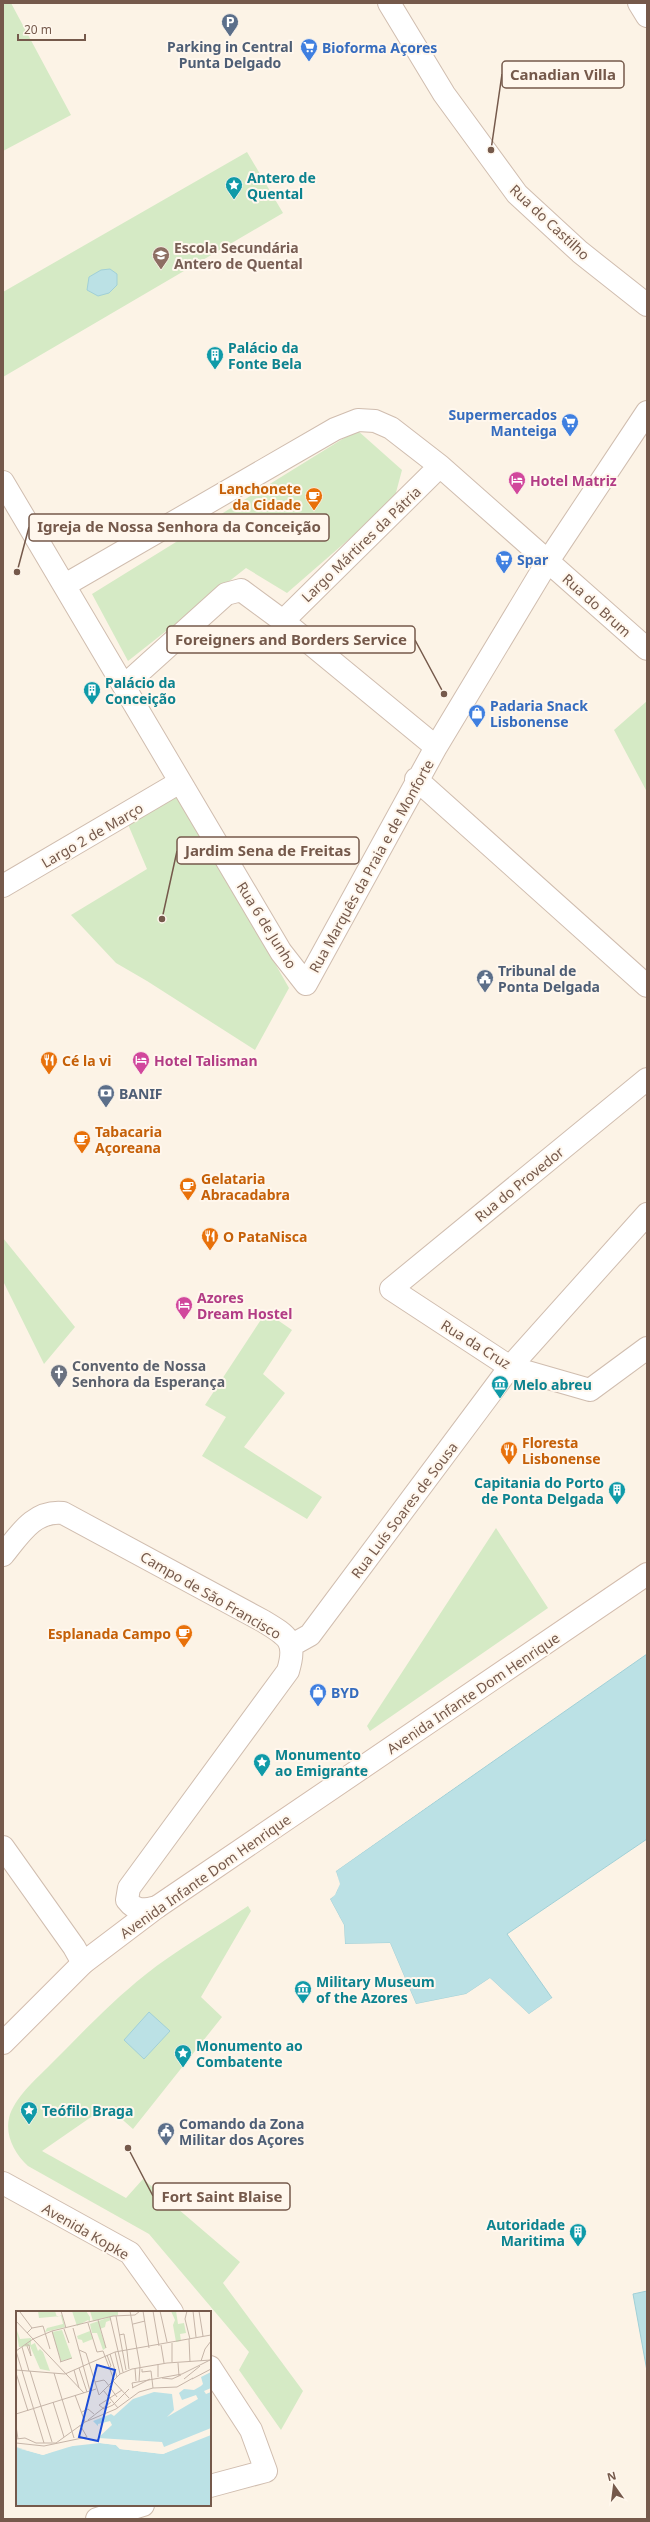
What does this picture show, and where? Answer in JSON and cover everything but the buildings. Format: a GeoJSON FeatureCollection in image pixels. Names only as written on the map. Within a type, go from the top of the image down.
{"type":"FeatureCollection","features":[{"type":"Feature","properties":{"kind":"street","name":"Rua do Castilho"},"geometry":{"type":"LineString","coordinates":[[389,3],[444,94],[516,194],[580,252],[647,305]]}},
{"type":"Feature","properties":{"kind":"street"},"geometry":{"type":"LineString","coordinates":[[639,3],[647,16]]}},
{"type":"Feature","properties":{"kind":"street","name":"Rua Marquês da Praia e de Monforte"},"geometry":{"type":"LineString","coordinates":[[306,984],[416,779],[548,561],[647,412]]}},
{"type":"Feature","properties":{"kind":"street","name":"Rua do Brum"},"geometry":{"type":"LineString","coordinates":[[65,585],[335,429],[358,420],[375,421],[391,428],[440,466],[647,649]]}},
{"type":"Feature","properties":{"kind":"street","name":"Largo Mártires da Pátria"},"geometry":{"type":"LineString","coordinates":[[282,621],[440,466]]}},
{"type":"Feature","properties":{"kind":"street","name":"Rua 6 de Junho"},"geometry":{"type":"LineString","coordinates":[[7,496],[65,585],[281,952],[306,984]]}},
{"type":"Feature","properties":{"kind":"street"},"geometry":{"type":"LineString","coordinates":[[125,685],[226,594],[241,590],[282,621],[436,747]]}},
{"type":"Feature","properties":{"kind":"street"},"geometry":{"type":"LineString","coordinates":[[416,779],[647,986]]}},
{"type":"Feature","properties":{"kind":"street","name":"Largo 2 de Março"},"geometry":{"type":"LineString","coordinates":[[3,886],[180,782]]}},
{"type":"Feature","properties":{"kind":"street","name":"Rua do Provedor"},"geometry":{"type":"LineString","coordinates":[[391,1289],[647,1079]]}},
{"type":"Feature","properties":{"kind":"street","name":"Rua Luís Soares de Sousa"},"geometry":{"type":"LineString","coordinates":[[292,1645],[310,1636],[510,1367],[647,1214]]}},
{"type":"Feature","properties":{"kind":"street","name":"Rua da Cruz"},"geometry":{"type":"LineString","coordinates":[[391,1289],[510,1367],[590,1390],[647,1348]]}},
{"type":"Feature","properties":{"kind":"street","name":"Campo de São Francisco"},"geometry":{"type":"LineString","coordinates":[[3,1555],[27,1526],[38,1517],[52,1512],[63,1513],[263,1621],[281,1632],[292,1645],[293,1656],[288,1671],[129,1888],[127,1900],[136,1910],[158,1907]]}},
{"type":"Feature","properties":{"kind":"street","name":"Avenida Infante Dom Henrique"},"geometry":{"type":"LineString","coordinates":[[3,2043],[82,1963],[158,1907],[647,1574]]}},
{"type":"Feature","properties":{"kind":"street"},"geometry":{"type":"LineString","coordinates":[[3,1847],[74,1947],[82,1963]]}},
{"type":"Feature","properties":{"kind":"street","name":"Avenida Kopke"},"geometry":{"type":"LineString","coordinates":[[3,2183],[130,2253],[171,2311]]}},
{"type":"Feature","properties":{"kind":"street"},"geometry":{"type":"LineString","coordinates":[[211,2369],[251,2430],[266,2471],[211,2486]]}},
{"type":"Feature","properties":{"kind":"street"},"geometry":{"type":"LineString","coordinates":[[97,2519],[139,2506]]}},
{"type":"Feature","properties":{"kind":"green space"},"geometry":{"type":"Polygon","coordinates":[[[3,3],[11,3],[71,115],[3,151],[3,3]]]}},
{"type":"Feature","properties":{"kind":"green space"},"geometry":{"type":"Polygon","coordinates":[[[247,152],[283,213],[3,377],[3,292],[247,152]]]}},
{"type":"Feature","properties":{"kind":"green space"},"geometry":{"type":"Polygon","coordinates":[[[357,430],[402,470],[394,500],[287,593],[246,568],[128,661],[92,594],[357,430]]]}},
{"type":"Feature","properties":{"kind":"green space"},"geometry":{"type":"Polygon","coordinates":[[[647,701],[647,792],[614,730],[647,701]]]}},
{"type":"Feature","properties":{"kind":"green space"},"geometry":{"type":"Polygon","coordinates":[[[178,793],[289,988],[255,1050],[116,963],[71,915],[147,869],[127,822],[178,793]]]}},
{"type":"Feature","properties":{"kind":"green space"},"geometry":{"type":"Polygon","coordinates":[[[3,1238],[75,1327],[44,1364],[3,1281],[3,1238]]]}},
{"type":"Feature","properties":{"kind":"green space"},"geometry":{"type":"Polygon","coordinates":[[[266,1312],[292,1330],[263,1374],[285,1393],[244,1447],[322,1497],[307,1519],[202,1456],[226,1417],[205,1405],[266,1312]]]}},
{"type":"Feature","properties":{"kind":"green space"},"geometry":{"type":"Polygon","coordinates":[[[496,1528],[548,1608],[370,1731],[367,1726],[496,1528]]]}},
{"type":"Feature","properties":{"kind":"green space"},"geometry":{"type":"Polygon","coordinates":[[[248,1906],[251,1911],[201,1997],[222,2017],[133,2129],[107,2106],[42,2151],[126,2198],[143,2179],[240,2262],[223,2283],[303,2391],[281,2430],[239,2370],[249,2352],[149,2234],[28,2166],[15,2150],[8,2131],[9,2118],[20,2096],[108,2007],[132,1985],[157,1966],[182,1948],[248,1906]]]}},
{"type":"Feature","properties":{"kind":"water"},"geometry":{"type":"Polygon","coordinates":[[[110,269],[117,274],[117,285],[109,293],[98,296],[87,290],[89,277],[101,270],[110,269]]]}},
{"type":"Feature","properties":{"kind":"water"},"geometry":{"type":"Polygon","coordinates":[[[647,1654],[647,1839],[507,1934],[552,1998],[529,2014],[490,1978],[466,1994],[416,2004],[390,1943],[345,1944],[344,1925],[330,1899],[336,1893],[338,1886],[336,1871],[647,1654]]]}},
{"type":"Feature","properties":{"kind":"water"},"geometry":{"type":"Polygon","coordinates":[[[149,2012],[170,2031],[144,2059],[124,2040],[149,2012]]]}},
{"type":"Feature","properties":{"kind":"water"},"geometry":{"type":"Polygon","coordinates":[[[647,2291],[647,2371],[633,2294],[647,2291]]]}},
{"type":"Feature","properties":{"kind":"pier"},"geometry":{"type":"Polygon","coordinates":[[[647,1652],[336,1871],[340,1884],[335,1895],[330,1899],[344,1925],[345,1944],[390,1943],[416,2004],[466,1994],[490,1978],[529,2014],[552,1998],[553,2000],[528,2016],[490,1980],[467,1996],[415,2006],[389,1945],[343,1945],[342,1925],[339,1917],[329,1906],[328,1899],[333,1894],[337,1884],[335,1870],[647,1652]]]}},
{"type":"Feature","properties":{"kind":"place","name":"Parking in Central Punta Delgado"},"geometry":{"type":"Point","coordinates":[230,37]}},
{"type":"Feature","properties":{"kind":"place","name":"Bioforma Açores"},"geometry":{"type":"Point","coordinates":[309,62]}},
{"type":"Feature","properties":{"kind":"place","name":"Canadian Villa"},"geometry":{"type":"Point","coordinates":[491,150]}},
{"type":"Feature","properties":{"kind":"place","name":"Antero de Quental"},"geometry":{"type":"Point","coordinates":[234,200]}},
{"type":"Feature","properties":{"kind":"place","name":"Escola Secundária Antero de Quental"},"geometry":{"type":"Point","coordinates":[161,270]}},
{"type":"Feature","properties":{"kind":"place","name":"Palácio da Fonte Bela"},"geometry":{"type":"Point","coordinates":[215,370]}},
{"type":"Feature","properties":{"kind":"place","name":"Supermercados Manteiga"},"geometry":{"type":"Point","coordinates":[570,437]}},
{"type":"Feature","properties":{"kind":"place","name":"Hotel Matriz"},"geometry":{"type":"Point","coordinates":[517,495]}},
{"type":"Feature","properties":{"kind":"place","name":"Lanchonete da Cidade"},"geometry":{"type":"Point","coordinates":[314,511]}},
{"type":"Feature","properties":{"kind":"place","name":"Igreja de Nossa Senhora da Conceição"},"geometry":{"type":"Point","coordinates":[17,572]}},
{"type":"Feature","properties":{"kind":"place","name":"Spar"},"geometry":{"type":"Point","coordinates":[504,574]}},
{"type":"Feature","properties":{"kind":"place","name":"Foreigners and Borders Service"},"geometry":{"type":"Point","coordinates":[444,694]}},
{"type":"Feature","properties":{"kind":"place","name":"Palácio da Conceição"},"geometry":{"type":"Point","coordinates":[92,705]}},
{"type":"Feature","properties":{"kind":"place","name":"Padaria Snack Lisbonense"},"geometry":{"type":"Point","coordinates":[477,728]}},
{"type":"Feature","properties":{"kind":"place","name":"Jardim Sena de Freitas"},"geometry":{"type":"Point","coordinates":[162,919]}},
{"type":"Feature","properties":{"kind":"place","name":"Tribunal de Ponta Delgada"},"geometry":{"type":"Point","coordinates":[485,993]}},
{"type":"Feature","properties":{"kind":"place","name":"Cé la vi"},"geometry":{"type":"Point","coordinates":[49,1075]}},
{"type":"Feature","properties":{"kind":"place","name":"Hotel Talisman"},"geometry":{"type":"Point","coordinates":[141,1075]}},
{"type":"Feature","properties":{"kind":"place","name":"BANIF"},"geometry":{"type":"Point","coordinates":[106,1108]}},
{"type":"Feature","properties":{"kind":"place","name":"Tabacaria Açoreana"},"geometry":{"type":"Point","coordinates":[82,1154]}},
{"type":"Feature","properties":{"kind":"place","name":"Gelataria Abracadabra"},"geometry":{"type":"Point","coordinates":[188,1201]}},
{"type":"Feature","properties":{"kind":"place","name":"O PataNisca"},"geometry":{"type":"Point","coordinates":[210,1251]}},
{"type":"Feature","properties":{"kind":"place","name":"Azores Dream Hostel"},"geometry":{"type":"Point","coordinates":[184,1320]}},
{"type":"Feature","properties":{"kind":"place","name":"Convento de Nossa Senhora da Esperança"},"geometry":{"type":"Point","coordinates":[59,1388]}},
{"type":"Feature","properties":{"kind":"place","name":"Melo abreu"},"geometry":{"type":"Point","coordinates":[500,1399]}},
{"type":"Feature","properties":{"kind":"place","name":"Floresta Lisbonense"},"geometry":{"type":"Point","coordinates":[509,1465]}},
{"type":"Feature","properties":{"kind":"place","name":"Capitania do Porto de Ponta Delgada"},"geometry":{"type":"Point","coordinates":[617,1505]}},
{"type":"Feature","properties":{"kind":"place","name":"Esplanada Campo"},"geometry":{"type":"Point","coordinates":[184,1648]}},
{"type":"Feature","properties":{"kind":"place","name":"BYD"},"geometry":{"type":"Point","coordinates":[318,1707]}},
{"type":"Feature","properties":{"kind":"place","name":"Monumento ao Emigrante"},"geometry":{"type":"Point","coordinates":[262,1777]}},
{"type":"Feature","properties":{"kind":"place","name":"Military Museum of the Azores"},"geometry":{"type":"Point","coordinates":[303,2004]}},
{"type":"Feature","properties":{"kind":"place","name":"Monumento ao Combatente"},"geometry":{"type":"Point","coordinates":[183,2068]}},
{"type":"Feature","properties":{"kind":"place","name":"Teófilo Braga"},"geometry":{"type":"Point","coordinates":[29,2125]}},
{"type":"Feature","properties":{"kind":"place","name":"Comando da Zona Militar dos Açores"},"geometry":{"type":"Point","coordinates":[166,2146]}},
{"type":"Feature","properties":{"kind":"place","name":"Fort Saint Blaise"},"geometry":{"type":"Point","coordinates":[128,2148]}},
{"type":"Feature","properties":{"kind":"place","name":"Autoridade Maritima"},"geometry":{"type":"Point","coordinates":[578,2247]}}]}
